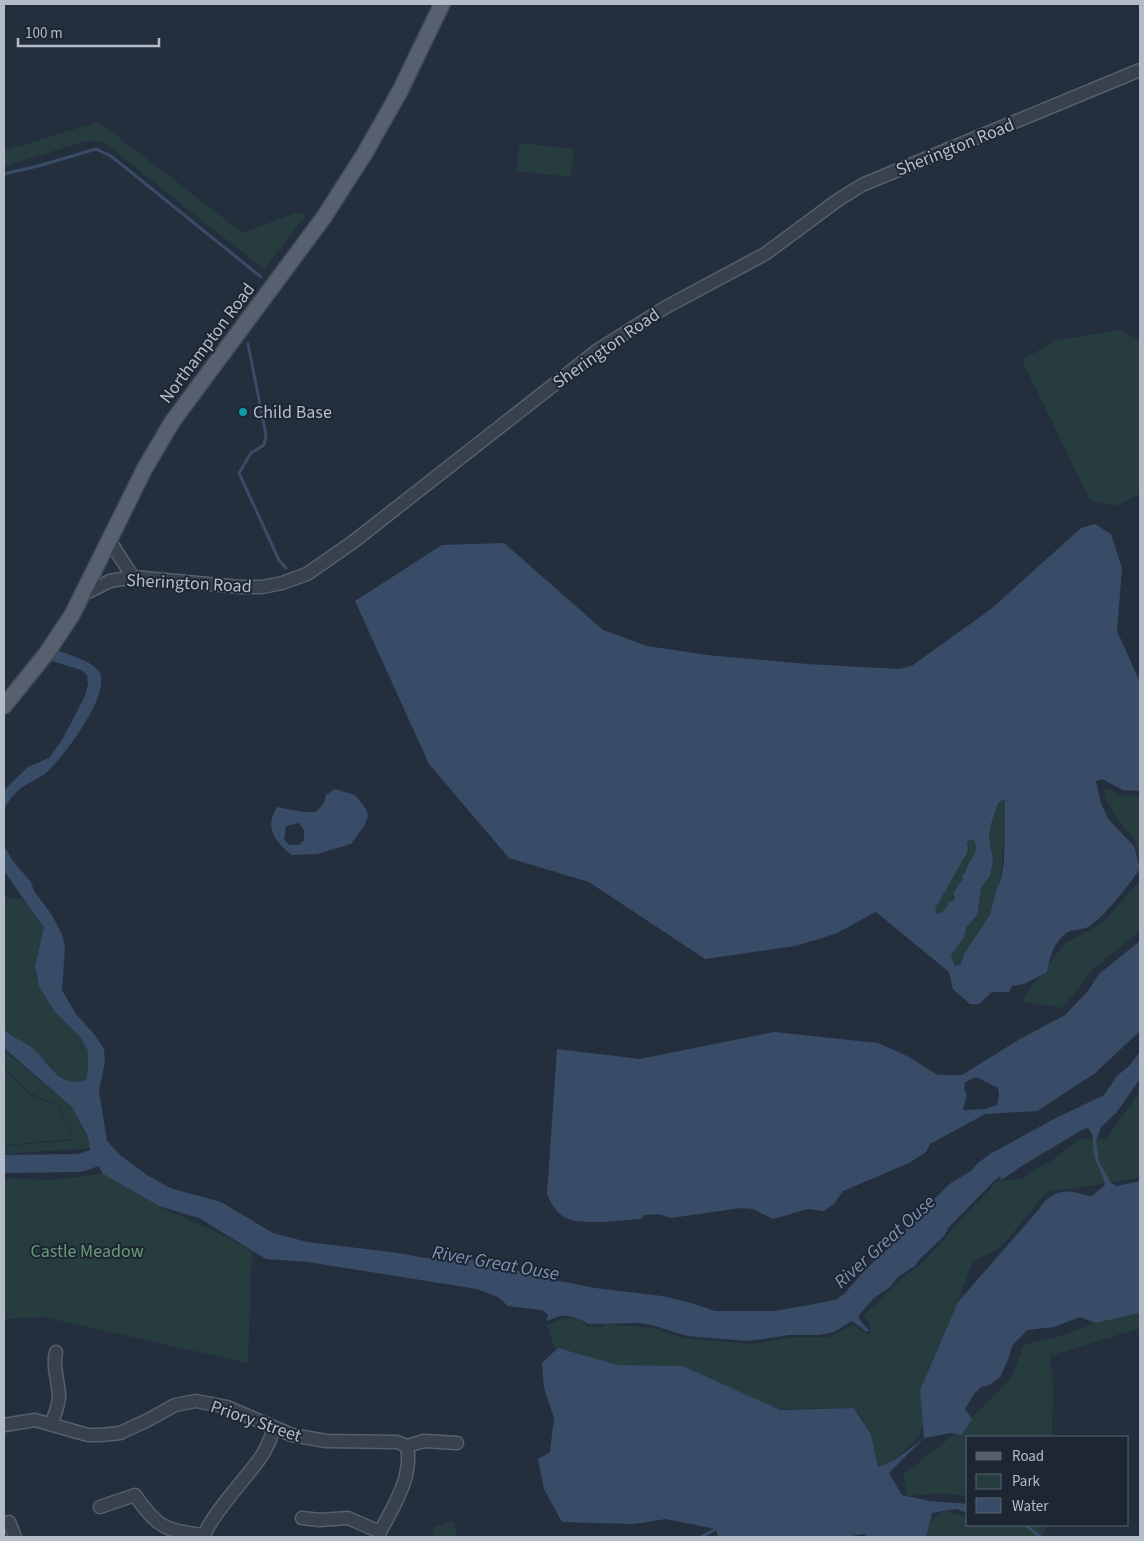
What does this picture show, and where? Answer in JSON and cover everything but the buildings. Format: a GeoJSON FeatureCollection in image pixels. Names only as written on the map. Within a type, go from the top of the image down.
{"type":"FeatureCollection","features":[{"type":"Feature","properties":{"kind":"main road","name":"Northampton Road"},"geometry":{"type":"LineString","coordinates":[[4,706],[46,654],[72,615],[145,468],[172,422],[324,217],[365,153],[400,91],[442,4]]}},
{"type":"Feature","properties":{"kind":"street","name":"Sherington Road"},"geometry":{"type":"LineString","coordinates":[[82,595],[110,581],[133,577],[241,587],[262,587],[282,583],[307,574],[353,542],[598,350],[666,307],[765,254],[838,200],[862,185],[1140,70]]}},
{"type":"Feature","properties":{"kind":"street"},"geometry":{"type":"LineString","coordinates":[[109,540],[133,577]]}},
{"type":"Feature","properties":{"kind":"street"},"geometry":{"type":"LineString","coordinates":[[51,1424],[57,1410],[59,1396],[54,1360],[56,1352]]}},
{"type":"Feature","properties":{"kind":"street","name":"Priory Street"},"geometry":{"type":"LineString","coordinates":[[4,1425],[34,1420],[88,1435],[120,1432],[148,1420],[175,1405],[196,1401],[227,1407],[292,1436],[326,1441],[397,1442],[406,1446],[424,1442],[457,1442]]}},
{"type":"Feature","properties":{"kind":"street"},"geometry":{"type":"LineString","coordinates":[[100,1507],[134,1495],[157,1523],[167,1529],[204,1536],[211,1521],[259,1460],[268,1446],[274,1429]]}},
{"type":"Feature","properties":{"kind":"street"},"geometry":{"type":"LineString","coordinates":[[302,1518],[320,1520],[348,1518],[380,1534],[406,1480],[409,1458],[406,1446]]}},
{"type":"Feature","properties":{"kind":"green space"},"geometry":{"type":"Polygon","coordinates":[[[97,122],[243,233],[297,212],[306,215],[264,269],[104,143],[85,141],[4,167],[4,151],[97,122]]]}},
{"type":"Feature","properties":{"kind":"green space"},"geometry":{"type":"Polygon","coordinates":[[[520,143],[574,149],[571,177],[516,171],[520,143]]]}},
{"type":"Feature","properties":{"kind":"green space"},"geometry":{"type":"Polygon","coordinates":[[[1119,330],[1140,340],[1140,494],[1115,506],[1090,500],[1022,360],[1057,340],[1119,330]]]}},
{"type":"Feature","properties":{"kind":"green space"},"geometry":{"type":"Polygon","coordinates":[[[1104,788],[1122,795],[1140,798],[1140,867],[1135,840],[1117,819],[1106,799],[1104,788]]]}},
{"type":"Feature","properties":{"kind":"green space"},"geometry":{"type":"Polygon","coordinates":[[[1006,799],[1001,880],[988,920],[963,957],[961,964],[955,966],[951,956],[964,937],[966,928],[977,915],[981,888],[990,876],[993,862],[989,837],[991,824],[998,803],[1006,799]]]}},
{"type":"Feature","properties":{"kind":"green space"},"geometry":{"type":"Polygon","coordinates":[[[969,839],[974,840],[975,853],[962,876],[963,879],[953,893],[955,897],[953,901],[949,902],[943,912],[936,914],[935,909],[968,851],[967,843],[969,839]]]}},
{"type":"Feature","properties":{"kind":"green space"},"geometry":{"type":"Polygon","coordinates":[[[1140,880],[1140,931],[1093,969],[1063,1008],[1021,1001],[1065,943],[1103,923],[1140,880]]]}},
{"type":"Feature","properties":{"kind":"green space"},"geometry":{"type":"Polygon","coordinates":[[[4,897],[23,899],[48,936],[35,967],[36,976],[56,1013],[84,1040],[93,1062],[84,1084],[76,1085],[56,1074],[32,1047],[4,1032],[4,897]]]}},
{"type":"Feature","properties":{"kind":"green space"},"geometry":{"type":"Polygon","coordinates":[[[4,1050],[72,1107],[80,1120],[90,1148],[4,1154],[4,1146],[74,1140],[59,1106],[32,1094],[4,1068],[4,1050]]]}},
{"type":"Feature","properties":{"kind":"green space"},"geometry":{"type":"Polygon","coordinates":[[[4,1070],[32,1096],[58,1106],[73,1139],[4,1145],[4,1070]]]}},
{"type":"Feature","properties":{"kind":"green space"},"geometry":{"type":"Polygon","coordinates":[[[1140,1091],[1140,1178],[1047,1192],[1001,1247],[972,1262],[958,1302],[920,1390],[923,1427],[919,1436],[895,1460],[877,1467],[866,1437],[863,1418],[854,1408],[777,1409],[686,1367],[618,1365],[554,1347],[547,1325],[568,1318],[578,1319],[588,1327],[602,1327],[607,1323],[619,1326],[656,1329],[683,1338],[753,1344],[797,1337],[828,1338],[853,1325],[869,1335],[871,1328],[864,1315],[903,1277],[920,1265],[997,1181],[1021,1179],[1057,1157],[1079,1139],[1107,1138],[1140,1091]]]}},
{"type":"Feature","properties":{"kind":"green space","name":"Castle Meadow"},"geometry":{"type":"Polygon","coordinates":[[[103,1174],[160,1207],[225,1236],[252,1252],[248,1363],[43,1317],[4,1319],[4,1178],[48,1180],[103,1174]]]}},
{"type":"Feature","properties":{"kind":"green space"},"geometry":{"type":"Polygon","coordinates":[[[1140,1313],[1140,1328],[1050,1356],[1053,1385],[1052,1436],[966,1436],[966,1496],[945,1493],[907,1496],[903,1475],[961,1429],[1011,1378],[1024,1345],[1064,1335],[1095,1323],[1140,1313]]]}},
{"type":"Feature","properties":{"kind":"green space"},"geometry":{"type":"Polygon","coordinates":[[[945,1511],[966,1516],[966,1526],[1046,1526],[1042,1537],[922,1537],[933,1519],[945,1511]]]}},
{"type":"Feature","properties":{"kind":"green space"},"geometry":{"type":"Polygon","coordinates":[[[453,1521],[458,1537],[434,1537],[432,1528],[453,1521]]]}},
{"type":"Feature","properties":{"kind":"water"},"geometry":{"type":"Polygon","coordinates":[[[1095,524],[1111,534],[1122,568],[1117,631],[1140,682],[1140,791],[1123,790],[1102,779],[1096,781],[1101,803],[1108,819],[1134,846],[1140,868],[1117,899],[1096,921],[1088,927],[1073,930],[1063,935],[1051,955],[1047,972],[1024,984],[1012,986],[1009,992],[992,992],[979,1004],[970,1004],[953,989],[949,972],[876,912],[835,934],[795,946],[705,959],[589,882],[509,858],[429,764],[355,601],[442,545],[504,543],[603,630],[647,646],[707,655],[807,664],[899,669],[913,665],[991,609],[1081,528],[1095,524]],[[1005,799],[998,803],[991,824],[989,837],[993,862],[990,876],[981,888],[977,915],[966,928],[964,937],[951,956],[955,966],[961,964],[964,954],[990,915],[1001,880],[1004,861],[1005,799]],[[969,840],[967,843],[968,851],[935,909],[937,914],[943,912],[949,902],[953,901],[955,897],[953,893],[963,879],[962,876],[975,853],[974,840],[969,840]]]}},
{"type":"Feature","properties":{"kind":"water"},"geometry":{"type":"Polygon","coordinates":[[[56,650],[84,660],[94,666],[98,670],[101,680],[99,692],[94,707],[85,723],[64,753],[41,777],[18,790],[4,809],[4,790],[28,767],[49,758],[62,740],[85,696],[88,684],[87,675],[81,670],[49,660],[56,650]]]}},
{"type":"Feature","properties":{"kind":"water"},"geometry":{"type":"Polygon","coordinates":[[[335,789],[355,795],[366,809],[368,816],[364,826],[351,844],[317,854],[292,855],[276,840],[273,834],[271,822],[277,807],[303,812],[316,812],[324,803],[326,795],[335,789]],[[299,823],[286,826],[284,839],[289,845],[299,845],[304,840],[304,830],[299,823]]]}},
{"type":"Feature","properties":{"kind":"water"},"geometry":{"type":"Polygon","coordinates":[[[4,846],[13,861],[31,882],[34,891],[52,915],[62,935],[65,947],[62,990],[76,1014],[94,1034],[104,1049],[105,1061],[99,1091],[107,1141],[120,1155],[147,1175],[170,1188],[221,1202],[273,1233],[307,1242],[426,1258],[493,1261],[511,1269],[540,1277],[595,1288],[662,1296],[715,1311],[775,1311],[825,1302],[837,1299],[845,1293],[865,1270],[891,1246],[951,1183],[971,1171],[990,1154],[1052,1120],[1104,1095],[1117,1076],[1129,1066],[1140,1052],[1140,1079],[1116,1113],[1101,1127],[1096,1141],[1099,1161],[1111,1183],[1117,1186],[1140,1181],[1140,1313],[1095,1323],[1080,1317],[1054,1327],[1027,1330],[1012,1346],[1000,1377],[989,1385],[981,1387],[974,1394],[965,1409],[972,1419],[961,1435],[951,1433],[924,1438],[920,1390],[958,1302],[1050,1197],[1058,1193],[1068,1192],[1092,1196],[1105,1185],[1093,1151],[1093,1136],[1087,1128],[1003,1179],[1001,1180],[1000,1176],[994,1181],[948,1228],[945,1235],[915,1266],[898,1277],[890,1287],[874,1298],[858,1316],[869,1330],[867,1332],[852,1321],[834,1332],[819,1335],[789,1335],[748,1341],[687,1336],[652,1325],[638,1323],[588,1324],[576,1318],[566,1316],[546,1321],[548,1315],[542,1310],[508,1306],[498,1297],[477,1289],[308,1262],[266,1259],[199,1218],[159,1206],[103,1174],[90,1148],[87,1135],[72,1107],[4,1048],[4,1029],[37,1052],[60,1077],[76,1082],[86,1080],[88,1051],[81,1038],[55,1012],[39,986],[35,966],[44,928],[4,871],[4,846]]]}},
{"type":"Feature","properties":{"kind":"water"},"geometry":{"type":"Polygon","coordinates":[[[1140,941],[1140,1031],[1094,1074],[1037,1111],[985,1114],[930,1144],[926,1152],[909,1163],[843,1191],[834,1204],[824,1211],[808,1209],[773,1219],[753,1209],[741,1208],[671,1218],[659,1214],[644,1215],[641,1219],[583,1222],[562,1216],[554,1207],[547,1194],[557,1049],[640,1059],[774,1032],[878,1043],[907,1056],[938,1075],[962,1075],[1020,1039],[1065,1015],[1088,991],[1099,974],[1140,941]],[[976,1077],[965,1082],[964,1088],[967,1095],[963,1110],[986,1109],[997,1105],[998,1088],[976,1077]]]}},
{"type":"Feature","properties":{"kind":"water"},"geometry":{"type":"Polygon","coordinates":[[[558,1348],[618,1365],[683,1366],[780,1410],[854,1408],[871,1435],[878,1467],[895,1460],[924,1438],[889,1473],[902,1495],[930,1501],[966,1504],[966,1512],[956,1509],[932,1513],[926,1537],[869,1537],[863,1534],[846,1537],[718,1537],[716,1529],[666,1519],[634,1524],[562,1522],[544,1489],[538,1459],[550,1452],[554,1418],[544,1388],[542,1363],[558,1348]]]}},
{"type":"Feature","properties":{"kind":"waterway"},"geometry":{"type":"LineString","coordinates":[[4,174],[96,149],[111,156],[261,277]]}},
{"type":"Feature","properties":{"kind":"waterway"},"geometry":{"type":"LineString","coordinates":[[248,344],[266,435],[264,445],[251,453],[239,473],[279,560],[286,568]]}},
{"type":"Feature","properties":{"kind":"waterway"},"geometry":{"type":"LineString","coordinates":[[4,1164],[80,1163],[103,1155]]}},
{"type":"Feature","properties":{"kind":"waterway"},"geometry":{"type":"LineString","coordinates":[[1027,1526],[1040,1537]]}},
{"type":"Feature","properties":{"kind":"waterway"},"geometry":{"type":"LineString","coordinates":[[701,1537],[716,1529]]}},
{"type":"Feature","properties":{"kind":"place","name":"Child Base"},"geometry":{"type":"Point","coordinates":[243,412]}},
{"type":"Feature","properties":{"kind":"water label","name":"River Great Ouse"},"geometry":{"type":"Point","coordinates":[884,1241]}},
{"type":"Feature","properties":{"kind":"water label","name":"River Great Ouse"},"geometry":{"type":"Point","coordinates":[496,1262]}}]}
